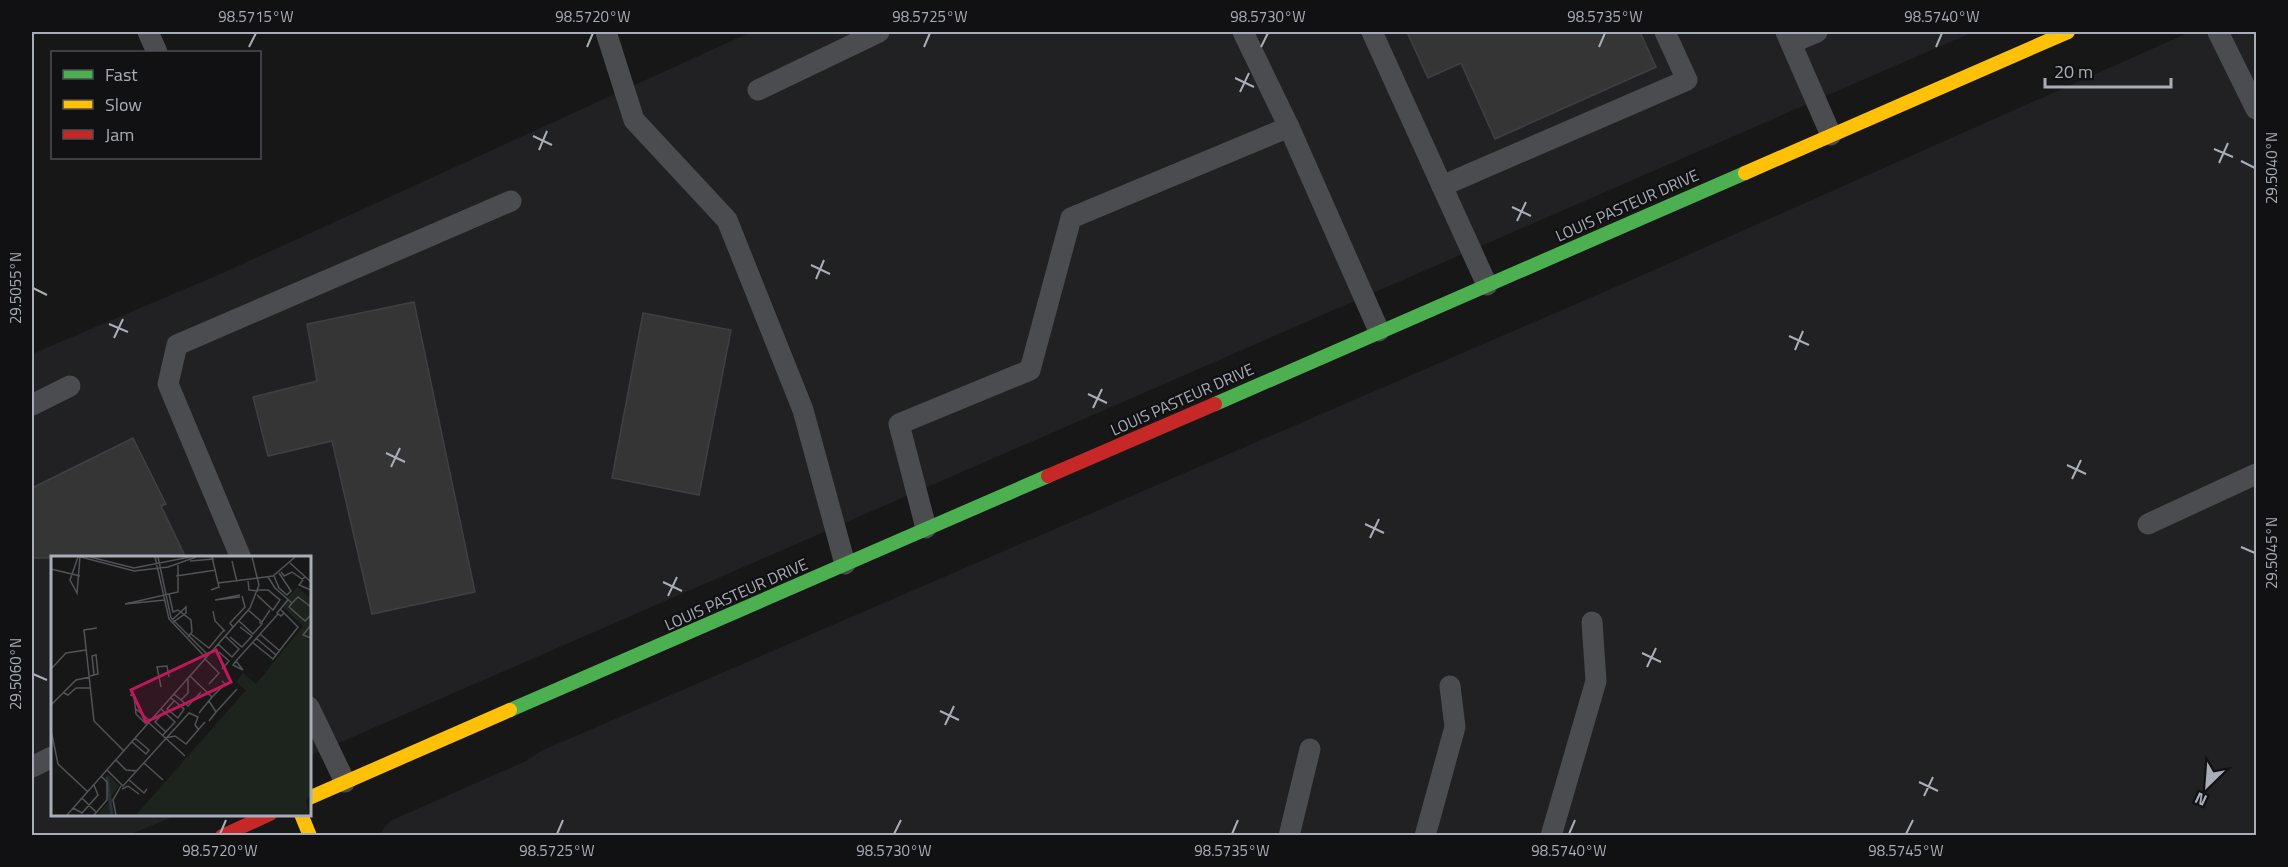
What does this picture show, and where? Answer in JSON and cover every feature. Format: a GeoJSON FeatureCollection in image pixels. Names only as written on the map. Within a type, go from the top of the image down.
{"type":"FeatureCollection","features":[{"type":"Feature","properties":{"kind":"street","name":"LOUIS PASTEUR DRIVE"},"geometry":{"type":"LineString","coordinates":[[310,798],[2068,32]]}},
{"type":"Feature","properties":{"kind":"street"},"geometry":{"type":"LineString","coordinates":[[229,834],[266,816]]}},
{"type":"Feature","properties":{"kind":"street"},"geometry":{"type":"LineString","coordinates":[[302,816],[310,836]]}},
{"type":"Feature","properties":{"kind":"lane"},"geometry":{"type":"LineString","coordinates":[[148,32],[157,51]]}},
{"type":"Feature","properties":{"kind":"lane"},"geometry":{"type":"LineString","coordinates":[[606,32],[634,120],[727,220],[803,410],[846,564]]}},
{"type":"Feature","properties":{"kind":"lane"},"geometry":{"type":"LineString","coordinates":[[758,90],[879,32]]}},
{"type":"Feature","properties":{"kind":"lane"},"geometry":{"type":"LineString","coordinates":[[1243,32],[1289,127],[1379,331]]}},
{"type":"Feature","properties":{"kind":"lane"},"geometry":{"type":"LineString","coordinates":[[1372,32],[1487,285]]}},
{"type":"Feature","properties":{"kind":"lane"},"geometry":{"type":"LineString","coordinates":[[1442,186],[1687,80],[1665,32]]}},
{"type":"Feature","properties":{"kind":"lane"},"geometry":{"type":"LineString","coordinates":[[1816,32],[1788,37],[1831,135]]}},
{"type":"Feature","properties":{"kind":"lane"},"geometry":{"type":"LineString","coordinates":[[2217,32],[2256,109]]}},
{"type":"Feature","properties":{"kind":"lane"},"geometry":{"type":"LineString","coordinates":[[926,528],[899,424],[1030,370],[1071,218],[1289,127]]}},
{"type":"Feature","properties":{"kind":"lane"},"geometry":{"type":"LineString","coordinates":[[240,556],[168,384],[177,345],[511,201]]}},
{"type":"Feature","properties":{"kind":"lane"},"geometry":{"type":"LineString","coordinates":[[32,405],[70,386]]}},
{"type":"Feature","properties":{"kind":"lane"},"geometry":{"type":"LineString","coordinates":[[2148,524],[2256,474]]}},
{"type":"Feature","properties":{"kind":"lane"},"geometry":{"type":"LineString","coordinates":[[1551,836],[1596,681],[1592,622]]}},
{"type":"Feature","properties":{"kind":"lane"},"geometry":{"type":"LineString","coordinates":[[1425,836],[1455,727],[1450,686]]}},
{"type":"Feature","properties":{"kind":"lane"},"geometry":{"type":"LineString","coordinates":[[310,709],[345,782]]}},
{"type":"Feature","properties":{"kind":"lane"},"geometry":{"type":"LineString","coordinates":[[1289,836],[1310,749]]}},
{"type":"Feature","properties":{"kind":"lane"},"geometry":{"type":"LineString","coordinates":[[32,766],[51,757]]}},
{"type":"Feature","properties":{"kind":"shaded area"},"geometry":{"type":"Polygon","coordinates":[[[751,32],[1973,32],[310,756],[310,556],[51,556],[51,816],[175,816],[129,835],[32,836],[32,354],[225,272],[751,32]]]}},
{"type":"Feature","properties":{"kind":"shaded area"},"geometry":{"type":"Polygon","coordinates":[[[2190,32],[2256,32],[2256,835],[378,836],[390,821],[526,761],[541,751],[1627,282],[2190,32]]]}},
{"type":"Feature","properties":{"kind":"building"},"geometry":{"type":"Polygon","coordinates":[[[1407,32],[1640,32],[1656,67],[1495,139],[1461,63],[1428,78],[1407,32]]]}},
{"type":"Feature","properties":{"kind":"building"},"geometry":{"type":"Polygon","coordinates":[[[414,302],[475,592],[372,614],[332,441],[268,456],[253,397],[317,381],[307,324],[414,302]]]}},
{"type":"Feature","properties":{"kind":"building"},"geometry":{"type":"Polygon","coordinates":[[[643,313],[731,330],[699,495],[612,478],[643,313]]]}},
{"type":"Feature","properties":{"kind":"building"},"geometry":{"type":"Polygon","coordinates":[[[133,438],[166,504],[161,506],[185,556],[32,558],[32,488],[133,438]]]}},
{"type":"Feature","properties":{"kind":"traffic: fast"},"geometry":{"type":"LineString","coordinates":[[1215,404],[1745,173]]}},
{"type":"Feature","properties":{"kind":"traffic: fast"},"geometry":{"type":"LineString","coordinates":[[510,710],[1048,476]]}},
{"type":"Feature","properties":{"kind":"traffic: slow"},"geometry":{"type":"LineString","coordinates":[[1745,173],[2068,32]]}},
{"type":"Feature","properties":{"kind":"traffic: slow"},"geometry":{"type":"LineString","coordinates":[[310,798],[510,710]]}},
{"type":"Feature","properties":{"kind":"traffic: slow"},"geometry":{"type":"LineString","coordinates":[[302,816],[310,836]]}},
{"type":"Feature","properties":{"kind":"traffic: jam"},"geometry":{"type":"LineString","coordinates":[[1048,476],[1215,404]]}},
{"type":"Feature","properties":{"kind":"traffic: jam"},"geometry":{"type":"LineString","coordinates":[[222,836],[266,816]]}}]}
